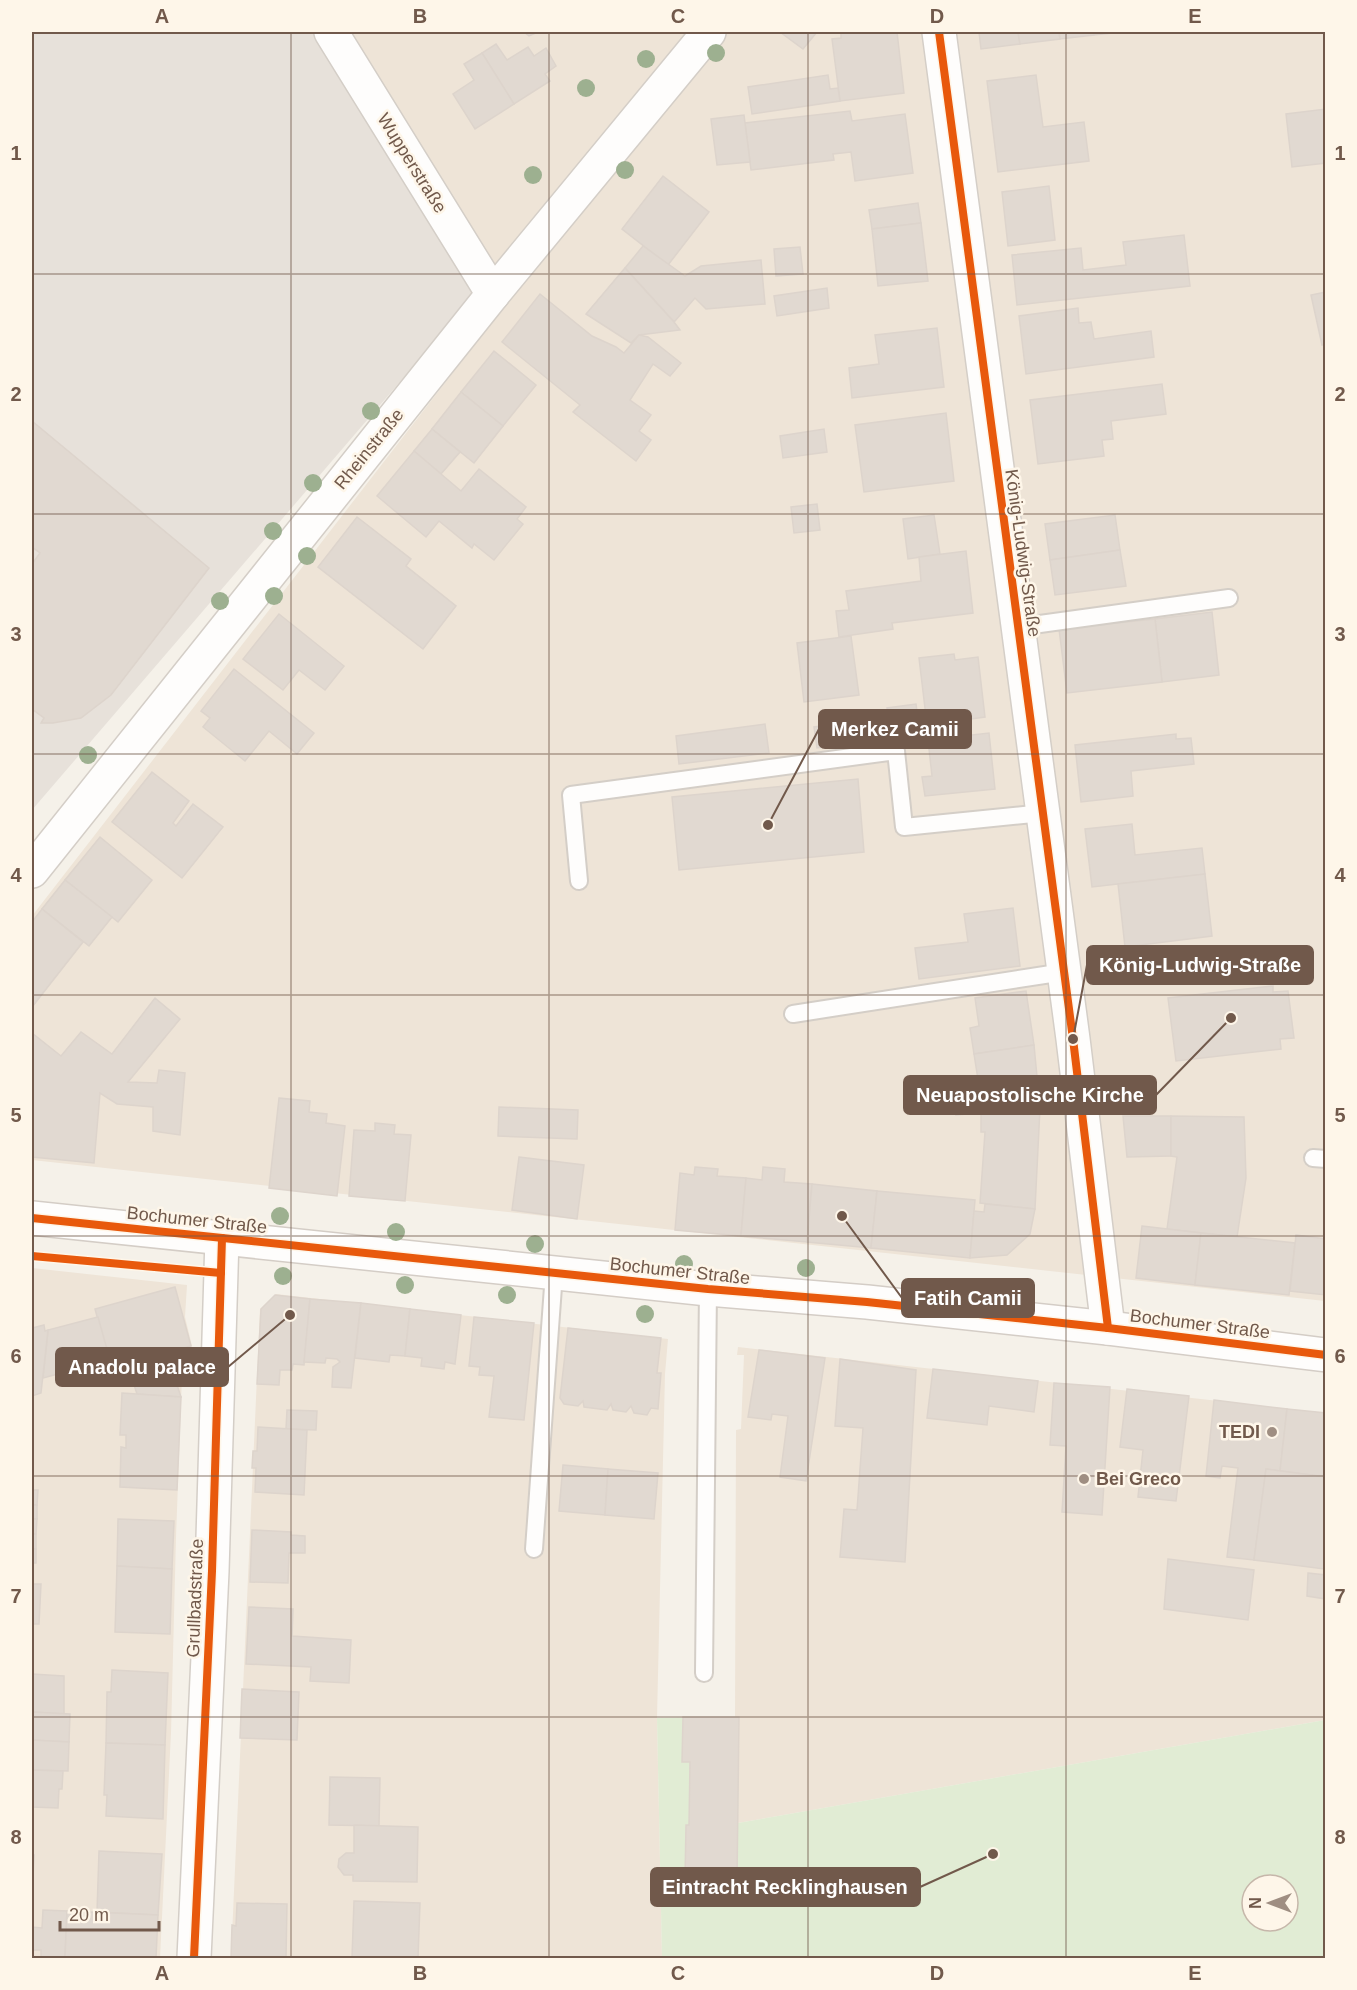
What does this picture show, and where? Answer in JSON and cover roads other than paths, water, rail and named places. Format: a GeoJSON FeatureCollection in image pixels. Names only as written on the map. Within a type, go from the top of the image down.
{"type":"FeatureCollection","features":[{"type":"Feature","properties":{"kind":"street","name":"Wupperstraße"},"geometry":{"type":"LineString","coordinates":[[331,32],[493,294]]}},
{"type":"Feature","properties":{"kind":"street","name":"Rheinstraße"},"geometry":{"type":"LineString","coordinates":[[35,859],[493,294],[709,32]]}},
{"type":"Feature","properties":{"kind":"street","name":"König-Ludwig-Straße"},"geometry":{"type":"LineString","coordinates":[[939,32],[1064,972],[1108,1328]]}},
{"type":"Feature","properties":{"kind":"street","name":"Bochumer Straße"},"geometry":{"type":"LineString","coordinates":[[32,1218],[708,1289],[867,1302],[1108,1328],[1326,1355]]}},
{"type":"Feature","properties":{"kind":"street","name":"Grullbadstraße"},"geometry":{"type":"LineString","coordinates":[[194,1959],[212,1571],[222,1238]]}},
{"type":"Feature","properties":{"kind":"lane"},"geometry":{"type":"LineString","coordinates":[[1018,627],[1229,598]]}},
{"type":"Feature","properties":{"kind":"lane"},"geometry":{"type":"LineString","coordinates":[[579,881],[571,795],[896,751],[904,827],[1043,813]]}},
{"type":"Feature","properties":{"kind":"lane"},"geometry":{"type":"LineString","coordinates":[[793,1014],[1064,972]]}},
{"type":"Feature","properties":{"kind":"lane"},"geometry":{"type":"LineString","coordinates":[[534,1549],[554,1273]]}},
{"type":"Feature","properties":{"kind":"lane"},"geometry":{"type":"LineString","coordinates":[[704,1673],[708,1289]]}},
{"type":"Feature","properties":{"kind":"place","name":"Merkez Camii"},"geometry":{"type":"Point","coordinates":[768,825]}},
{"type":"Feature","properties":{"kind":"place","name":"Neuapostolische Kirche"},"geometry":{"type":"Point","coordinates":[1231,1018]}},
{"type":"Feature","properties":{"kind":"place","name":"König-Ludwig-Straße"},"geometry":{"type":"Point","coordinates":[1073,1039]}},
{"type":"Feature","properties":{"kind":"place","name":"Fatih Camii"},"geometry":{"type":"Point","coordinates":[842,1216]}},
{"type":"Feature","properties":{"kind":"place","name":"Anadolu palace"},"geometry":{"type":"Point","coordinates":[290,1315]}},
{"type":"Feature","properties":{"kind":"place","name":"TEDI"},"geometry":{"type":"Point","coordinates":[1272,1432]}},
{"type":"Feature","properties":{"kind":"place","name":"Bei Greco"},"geometry":{"type":"Point","coordinates":[1084,1479]}},
{"type":"Feature","properties":{"kind":"place","name":"Eintracht Recklinghausen"},"geometry":{"type":"Point","coordinates":[993,1854]}}]}
